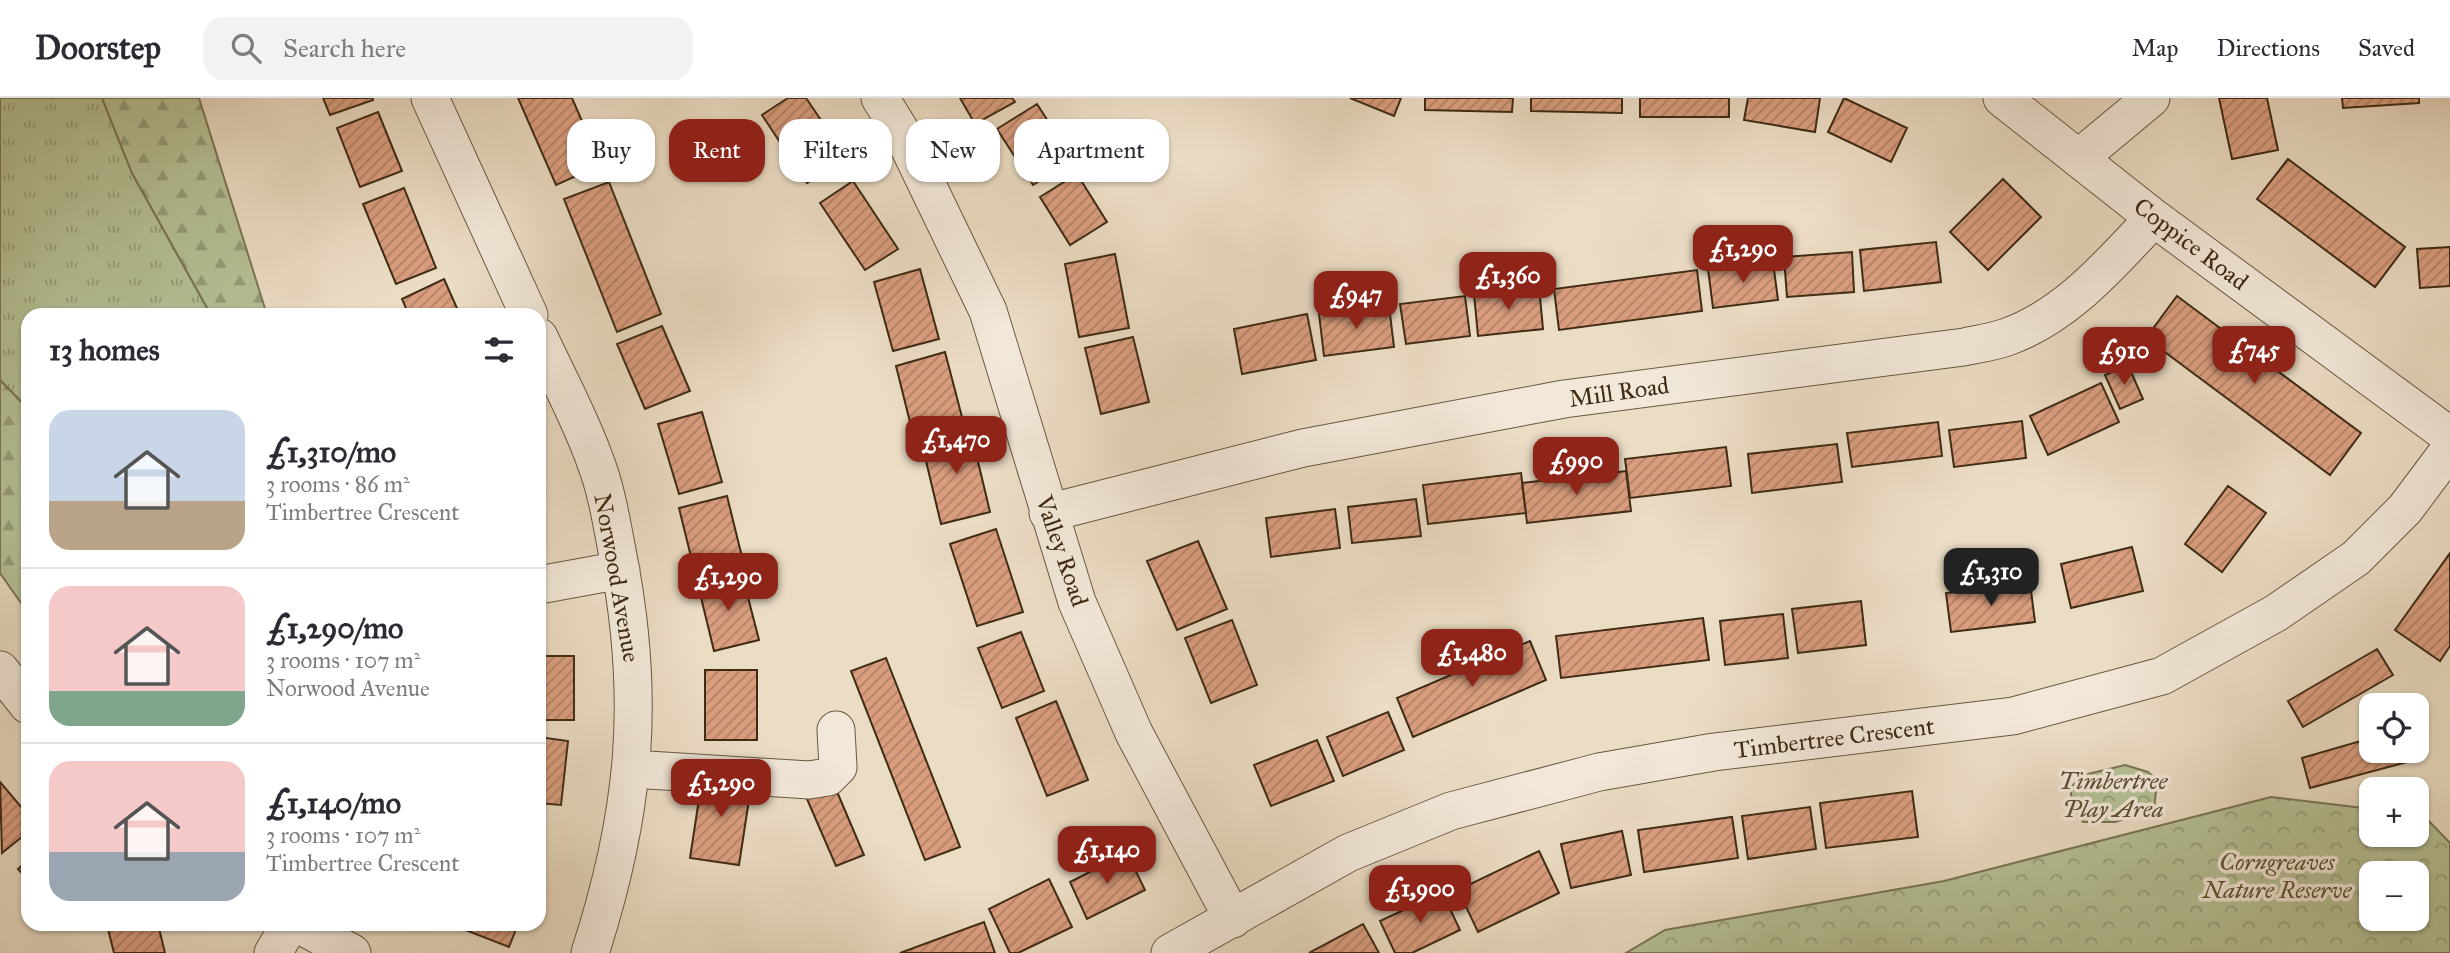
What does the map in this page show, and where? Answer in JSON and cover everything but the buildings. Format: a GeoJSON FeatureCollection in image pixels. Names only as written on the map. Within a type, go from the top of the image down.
{"type":"FeatureCollection","features":[{"type":"Feature","properties":{"kind":"street"},"geometry":{"type":"LineString","coordinates":[[430,98],[526,308]]}},
{"type":"Feature","properties":{"kind":"street","name":"Valley Road"},"geometry":{"type":"LineString","coordinates":[[880,98],[903,135],[988,311],[1077,602],[1134,733],[1233,919]]}},
{"type":"Feature","properties":{"kind":"street","name":"Coppice Road"},"geometry":{"type":"LineString","coordinates":[[2002,98],[2154,218],[2450,436]]}},
{"type":"Feature","properties":{"kind":"street"},"geometry":{"type":"LineString","coordinates":[[2079,158],[2151,98]]}},
{"type":"Feature","properties":{"kind":"street","name":"Mill Road"},"geometry":{"type":"LineString","coordinates":[[1048,513],[1303,447],[1564,399],[1964,347],[2006,337],[2046,318],[2080,294],[2154,218]]}},
{"type":"Feature","properties":{"kind":"street","name":"Norwood Avenue"},"geometry":{"type":"LineString","coordinates":[[546,352],[596,463],[621,570],[634,669],[632,769],[619,853],[590,953]]}},
{"type":"Feature","properties":{"kind":"street","name":"Timbertree Crescent"},"geometry":{"type":"LineString","coordinates":[[1170,953],[1348,853],[1451,811],[1599,772],[1714,752],[2013,716],[2162,676],[2276,613],[2356,558],[2405,509],[2450,449]]}},
{"type":"Feature","properties":{"kind":"street"},"geometry":{"type":"LineString","coordinates":[[546,584],[621,570]]}},
{"type":"Feature","properties":{"kind":"street"},"geometry":{"type":"LineString","coordinates":[[0,670],[21,696]]}},
{"type":"Feature","properties":{"kind":"street"},"geometry":{"type":"LineString","coordinates":[[632,769],[808,780],[828,777],[838,766],[836,730]]}},
{"type":"Feature","properties":{"kind":"street"},"geometry":{"type":"LineString","coordinates":[[273,953],[286,931]]}},
{"type":"Feature","properties":{"kind":"street"},"geometry":{"type":"LineString","coordinates":[[311,931],[352,953]]}},
{"type":"Feature","properties":{"kind":"green space"},"geometry":{"type":"Polygon","coordinates":[[[0,98],[102,98],[132,173],[207,308],[21,308],[21,402],[0,380],[0,98]]]}},
{"type":"Feature","properties":{"kind":"green space"},"geometry":{"type":"Polygon","coordinates":[[[102,98],[199,98],[265,308],[207,308],[132,173],[102,98]]]}},
{"type":"Feature","properties":{"kind":"green space"},"geometry":{"type":"Polygon","coordinates":[[[0,380],[21,402],[21,603],[0,573],[0,380]]]}},
{"type":"Feature","properties":{"kind":"green space","name":"Timbertree Play Area"},"geometry":{"type":"Polygon","coordinates":[[[2125,765],[2148,772],[2157,781],[2154,810],[2115,822],[2083,822],[2071,803],[2071,787],[2084,775],[2125,765]]]}},
{"type":"Feature","properties":{"kind":"green space","name":"Corngreaves Nature Reserve"},"geometry":{"type":"Polygon","coordinates":[[[2271,797],[2359,808],[2359,847],[2429,847],[2429,821],[2450,843],[2450,953],[1626,953],[1665,930],[1944,881],[2271,797]]]}}]}
